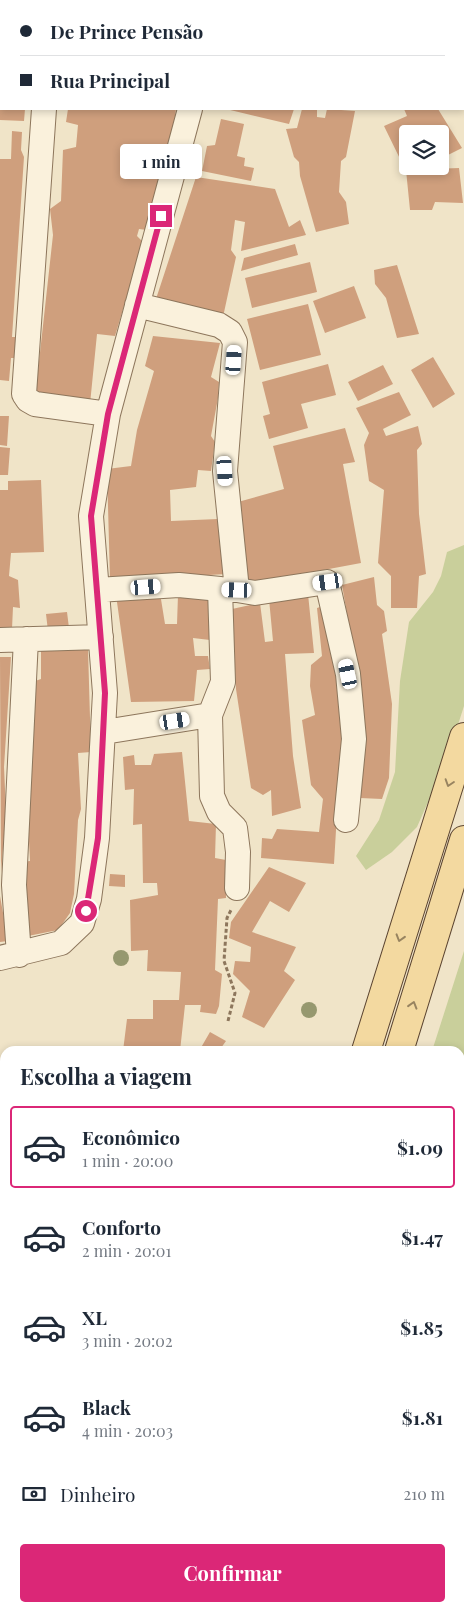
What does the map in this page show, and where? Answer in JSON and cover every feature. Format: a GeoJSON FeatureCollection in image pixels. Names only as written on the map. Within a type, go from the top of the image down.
{"type":"FeatureCollection","features":[{"type":"Feature","properties":{"kind":"main road"},"geometry":{"type":"LineString","coordinates":[[368,1046],[464,737]]}},
{"type":"Feature","properties":{"kind":"main road"},"geometry":{"type":"LineString","coordinates":[[401,1046],[464,840]]}},
{"type":"Feature","properties":{"kind":"street"},"geometry":{"type":"LineString","coordinates":[[44,110],[24,394],[28,400],[35,404],[108,414]]}},
{"type":"Feature","properties":{"kind":"street"},"geometry":{"type":"LineString","coordinates":[[26,639],[9,956],[61,943],[82,923],[89,900],[98,838],[105,693],[91,516],[108,414],[190,110]]}},
{"type":"Feature","properties":{"kind":"street"},"geometry":{"type":"LineString","coordinates":[[137,305],[219,325],[230,332],[235,342],[225,471],[228,590],[223,682],[210,715],[212,796],[219,812],[235,828],[238,852],[236,888]]}},
{"type":"Feature","properties":{"kind":"street"},"geometry":{"type":"LineString","coordinates":[[97,590],[178,585],[255,593],[328,582],[348,674],[354,739],[346,820]]}},
{"type":"Feature","properties":{"kind":"street"},"geometry":{"type":"LineString","coordinates":[[0,640],[101,637]]}},
{"type":"Feature","properties":{"kind":"street"},"geometry":{"type":"LineString","coordinates":[[104,732],[210,715]]}},
{"type":"Feature","properties":{"kind":"path"},"geometry":{"type":"LineString","coordinates":[[228,1021],[236,993],[224,961],[227,918],[234,904],[236,888]]}},
{"type":"Feature","properties":{"kind":"green space"},"geometry":{"type":"Polygon","coordinates":[[[464,545],[464,706],[447,759],[417,827],[392,852],[366,870],[356,856],[379,820],[395,772],[400,681],[409,622],[433,592],[441,576],[447,552],[464,545]]]}},
{"type":"Feature","properties":{"kind":"green space"},"geometry":{"type":"Polygon","coordinates":[[[464,951],[464,1046],[434,1046],[464,951]]]}},
{"type":"Feature","properties":{"kind":"building"},"geometry":{"type":"Polygon","coordinates":[[[0,110],[25,110],[24,121],[0,120],[0,110]]]}},
{"type":"Feature","properties":{"kind":"building"},"geometry":{"type":"Polygon","coordinates":[[[68,110],[176,110],[169,157],[147,230],[139,229],[137,236],[143,242],[115,336],[97,334],[90,404],[35,398],[53,235],[50,209],[61,201],[63,150],[76,147],[78,125],[66,122],[68,110]]]}},
{"type":"Feature","properties":{"kind":"building"},"geometry":{"type":"Polygon","coordinates":[[[230,110],[294,110],[289,124],[230,110]]]}},
{"type":"Feature","properties":{"kind":"building"},"geometry":{"type":"Polygon","coordinates":[[[302,110],[317,110],[317,117],[325,118],[327,110],[355,111],[346,157],[341,161],[339,192],[346,202],[349,224],[316,232],[300,176],[299,162],[294,157],[286,129],[297,128],[302,110]]]}},
{"type":"Feature","properties":{"kind":"building"},"geometry":{"type":"Polygon","coordinates":[[[404,110],[439,110],[448,125],[399,125],[399,157],[384,126],[407,116],[404,110]]]}},
{"type":"Feature","properties":{"kind":"building"},"geometry":{"type":"Polygon","coordinates":[[[221,119],[244,124],[237,156],[245,158],[244,166],[254,168],[251,181],[202,171],[207,146],[215,145],[221,119]]]}},
{"type":"Feature","properties":{"kind":"building"},"geometry":{"type":"Polygon","coordinates":[[[449,127],[462,148],[449,154],[449,127]]]}},
{"type":"Feature","properties":{"kind":"building"},"geometry":{"type":"Polygon","coordinates":[[[12,131],[22,132],[21,150],[24,157],[12,337],[19,337],[18,358],[11,358],[9,381],[0,380],[0,159],[11,159],[12,131]]]}},
{"type":"Feature","properties":{"kind":"building"},"geometry":{"type":"Polygon","coordinates":[[[449,168],[459,168],[463,203],[435,202],[432,210],[410,210],[406,175],[449,175],[449,168]]]}},
{"type":"Feature","properties":{"kind":"building"},"geometry":{"type":"Polygon","coordinates":[[[196,177],[275,189],[289,227],[300,220],[306,235],[241,251],[245,222],[235,220],[231,250],[236,257],[223,317],[156,299],[196,177]]]}},
{"type":"Feature","properties":{"kind":"building"},"geometry":{"type":"Polygon","coordinates":[[[295,244],[298,255],[241,271],[244,258],[295,244]]]}},
{"type":"Feature","properties":{"kind":"building"},"geometry":{"type":"Polygon","coordinates":[[[310,262],[317,292],[252,308],[245,278],[310,262]]]}},
{"type":"Feature","properties":{"kind":"building"},"geometry":{"type":"Polygon","coordinates":[[[397,265],[419,334],[397,338],[386,298],[375,284],[374,270],[397,265]]]}},
{"type":"Feature","properties":{"kind":"building"},"geometry":{"type":"Polygon","coordinates":[[[354,286],[366,318],[325,333],[313,301],[354,286]]]}},
{"type":"Feature","properties":{"kind":"building"},"geometry":{"type":"Polygon","coordinates":[[[308,304],[321,355],[260,370],[247,319],[308,304]]]}},
{"type":"Feature","properties":{"kind":"building"},"geometry":{"type":"Polygon","coordinates":[[[153,336],[220,343],[211,377],[219,382],[211,436],[215,442],[211,471],[198,470],[196,487],[170,490],[171,521],[218,519],[228,574],[110,580],[107,469],[131,466],[137,430],[154,371],[145,366],[153,336]]]}},
{"type":"Feature","properties":{"kind":"building"},"geometry":{"type":"Polygon","coordinates":[[[433,357],[455,394],[433,408],[411,370],[433,357]]]}},
{"type":"Feature","properties":{"kind":"building"},"geometry":{"type":"Polygon","coordinates":[[[328,364],[336,395],[301,404],[308,428],[269,439],[263,416],[270,414],[262,382],[328,364]]]}},
{"type":"Feature","properties":{"kind":"building"},"geometry":{"type":"Polygon","coordinates":[[[383,365],[393,384],[358,401],[348,382],[383,365]]]}},
{"type":"Feature","properties":{"kind":"building"},"geometry":{"type":"Polygon","coordinates":[[[399,392],[411,415],[383,429],[386,436],[418,426],[422,444],[417,450],[419,514],[426,574],[419,576],[417,608],[391,608],[391,576],[378,563],[384,490],[369,481],[364,445],[369,433],[356,408],[399,392]]]}},
{"type":"Feature","properties":{"kind":"building"},"geometry":{"type":"Polygon","coordinates":[[[0,416],[9,416],[7,446],[0,445],[0,416]]]}},
{"type":"Feature","properties":{"kind":"building"},"geometry":{"type":"Polygon","coordinates":[[[345,428],[355,462],[343,464],[361,563],[249,584],[243,553],[238,502],[284,489],[273,446],[345,428]]]}},
{"type":"Feature","properties":{"kind":"building"},"geometry":{"type":"Polygon","coordinates":[[[0,447],[10,448],[8,475],[0,475],[0,447]]]}},
{"type":"Feature","properties":{"kind":"building"},"geometry":{"type":"Polygon","coordinates":[[[41,480],[44,552],[11,553],[9,576],[18,580],[20,608],[13,607],[12,629],[0,629],[0,490],[8,490],[8,481],[41,480]]]}},
{"type":"Feature","properties":{"kind":"building"},"geometry":{"type":"Polygon","coordinates":[[[374,577],[377,605],[384,611],[387,631],[382,634],[392,704],[389,778],[382,799],[360,798],[364,751],[355,660],[342,585],[374,577]]]}},
{"type":"Feature","properties":{"kind":"building"},"geometry":{"type":"Polygon","coordinates":[[[160,593],[165,624],[177,624],[178,595],[208,595],[210,640],[193,638],[195,656],[208,656],[210,669],[197,670],[194,701],[131,702],[116,595],[160,593]]]}},
{"type":"Feature","properties":{"kind":"building"},"geometry":{"type":"Polygon","coordinates":[[[308,594],[314,653],[285,654],[293,756],[301,808],[272,816],[271,790],[263,795],[251,788],[236,689],[232,609],[260,603],[265,642],[273,641],[269,599],[308,594]]]}},
{"type":"Feature","properties":{"kind":"building"},"geometry":{"type":"Polygon","coordinates":[[[326,605],[343,712],[334,864],[261,858],[262,838],[272,839],[277,829],[319,832],[323,799],[311,785],[302,720],[315,715],[310,686],[311,665],[322,656],[317,608],[326,605]]]}},
{"type":"Feature","properties":{"kind":"building"},"geometry":{"type":"Polygon","coordinates":[[[67,612],[69,628],[48,631],[46,614],[67,612]]]}},
{"type":"Feature","properties":{"kind":"building"},"geometry":{"type":"Polygon","coordinates":[[[41,648],[88,649],[91,752],[78,753],[81,809],[78,820],[74,894],[70,913],[58,930],[28,936],[21,862],[30,861],[27,801],[29,683],[41,679],[41,648]]]}},
{"type":"Feature","properties":{"kind":"building"},"geometry":{"type":"Polygon","coordinates":[[[0,657],[11,657],[4,767],[6,811],[1,873],[0,657]]]}},
{"type":"Feature","properties":{"kind":"building"},"geometry":{"type":"Polygon","coordinates":[[[182,752],[189,821],[216,824],[215,858],[226,860],[226,898],[218,899],[215,970],[222,974],[219,1006],[216,1014],[200,1012],[201,1005],[185,1005],[181,1046],[124,1046],[127,1019],[153,1019],[153,1000],[179,1000],[181,972],[147,971],[148,950],[131,951],[130,900],[158,895],[157,883],[143,883],[142,824],[133,825],[134,789],[125,790],[123,757],[134,755],[135,765],[151,765],[154,754],[182,752]]]}},
{"type":"Feature","properties":{"kind":"building"},"geometry":{"type":"Polygon","coordinates":[[[269,867],[306,883],[289,912],[270,901],[252,932],[296,947],[284,971],[295,980],[264,1028],[242,1017],[250,991],[233,974],[235,961],[250,962],[251,947],[229,938],[231,922],[269,867]]]}},
{"type":"Feature","properties":{"kind":"building"},"geometry":{"type":"Polygon","coordinates":[[[110,874],[125,875],[125,887],[109,886],[110,874]]]}},
{"type":"Feature","properties":{"kind":"building"},"geometry":{"type":"Polygon","coordinates":[[[0,896],[8,941],[0,942],[0,896]]]}},
{"type":"Feature","properties":{"kind":"building"},"geometry":{"type":"Polygon","coordinates":[[[210,1032],[226,1041],[222,1046],[202,1046],[210,1032]]]}},
{"type":"Feature","properties":{"kind":"route"},"geometry":{"type":"LineString","coordinates":[[86,911],[98,838],[105,693],[91,516],[108,414],[161,216]]}}]}
